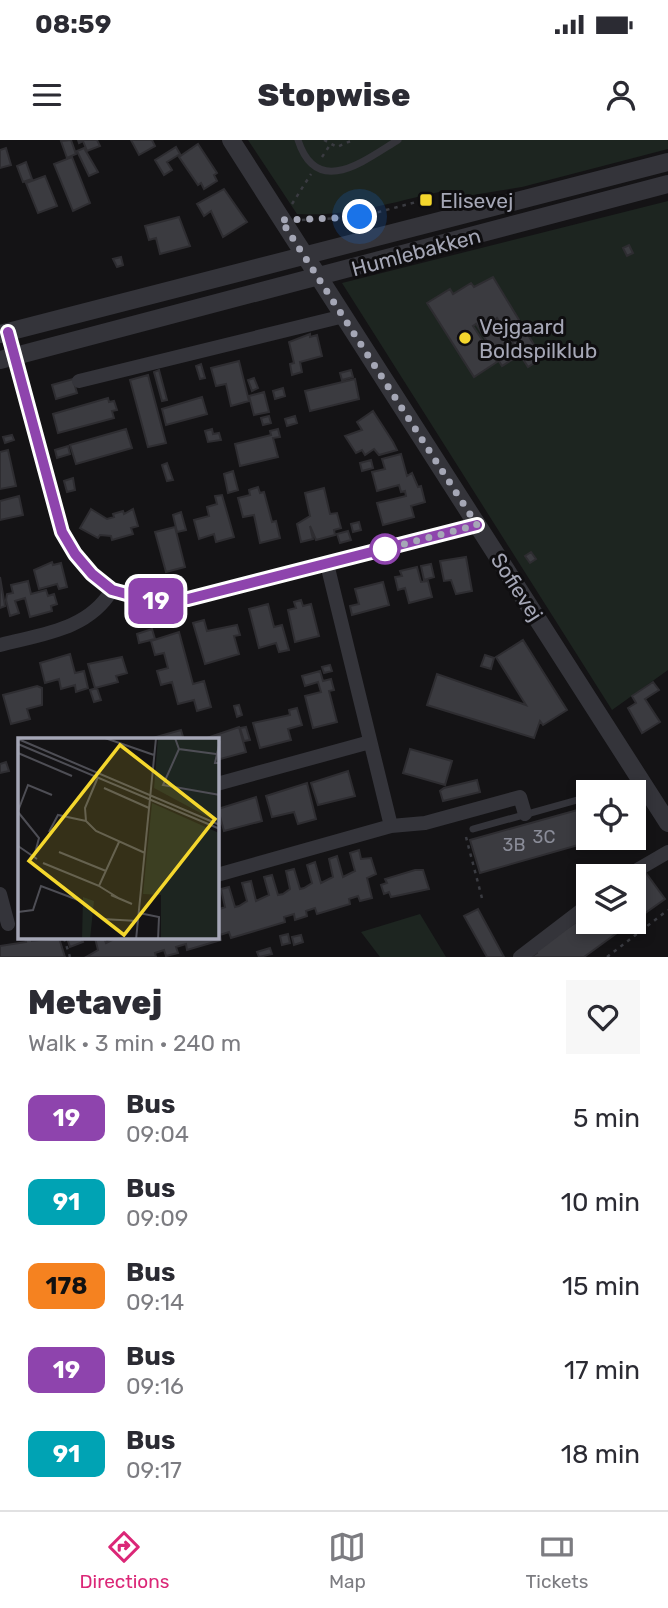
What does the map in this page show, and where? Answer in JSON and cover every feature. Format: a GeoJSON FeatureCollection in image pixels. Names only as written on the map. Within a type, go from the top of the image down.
{"type":"FeatureCollection","features":[{"type":"Feature","properties":{"kind":"street","name":"Sofievej"},"geometry":{"type":"LineString","coordinates":[[231,140],[665,813]]}},
{"type":"Feature","properties":{"kind":"street","name":"Humlebakken"},"geometry":{"type":"LineString","coordinates":[[4,333],[668,162]]}},
{"type":"Feature","properties":{"kind":"street","name":"Humlebakken"},"geometry":{"type":"LineString","coordinates":[[7,358],[668,184]]}},
{"type":"Feature","properties":{"kind":"street"},"geometry":{"type":"LineString","coordinates":[[79,381],[344,316]]}},
{"type":"Feature","properties":{"kind":"street"},"geometry":{"type":"LineString","coordinates":[[4,333],[7,358],[62,532],[92,574],[112,590],[152,601],[188,599],[477,525]]}},
{"type":"Feature","properties":{"kind":"street"},"geometry":{"type":"LineString","coordinates":[[327,564],[391,826]]}},
{"type":"Feature","properties":{"kind":"street"},"geometry":{"type":"LineString","coordinates":[[0,645],[79,623],[97,611],[112,590]]}},
{"type":"Feature","properties":{"kind":"street"},"geometry":{"type":"LineString","coordinates":[[219,783],[370,742]]}},
{"type":"Feature","properties":{"kind":"street"},"geometry":{"type":"LineString","coordinates":[[219,874],[391,826],[459,814],[520,797],[526,814]]}},
{"type":"Feature","properties":{"kind":"street"},"geometry":{"type":"LineString","coordinates":[[646,865],[668,852]]}},
{"type":"Feature","properties":{"kind":"street"},"geometry":{"type":"LineString","coordinates":[[0,894],[9,923]]}},
{"type":"Feature","properties":{"kind":"street"},"geometry":{"type":"LineString","coordinates":[[520,957],[576,914]]}},
{"type":"Feature","properties":{"kind":"lane"},"geometry":{"type":"LineString","coordinates":[[298,140],[302,151],[316,167],[337,173],[353,167],[398,140]]}},
{"type":"Feature","properties":{"kind":"lane"},"geometry":{"type":"LineString","coordinates":[[473,829],[576,800]]}},
{"type":"Feature","properties":{"kind":"path"},"geometry":{"type":"LineString","coordinates":[[324,140],[337,147],[352,140]]}},
{"type":"Feature","properties":{"kind":"path"},"geometry":{"type":"LineString","coordinates":[[281,220],[330,145]]}},
{"type":"Feature","properties":{"kind":"path"},"geometry":{"type":"LineString","coordinates":[[281,220],[360,217],[420,201],[427,224]]}},
{"type":"Feature","properties":{"kind":"path"},"geometry":{"type":"LineString","coordinates":[[459,814],[483,902]]}},
{"type":"Feature","properties":{"kind":"path"},"geometry":{"type":"LineString","coordinates":[[607,957],[668,910]]}},
{"type":"Feature","properties":{"kind":"path"},"geometry":{"type":"LineString","coordinates":[[65,940],[70,957]]}},
{"type":"Feature","properties":{"kind":"shaded area"},"geometry":{"type":"Polygon","coordinates":[[[248,140],[668,140],[668,149],[522,187],[448,199],[448,190],[355,211],[297,214],[248,140]]]}},
{"type":"Feature","properties":{"kind":"shaded area"},"geometry":{"type":"Polygon","coordinates":[[[668,201],[668,670],[612,710],[342,283],[668,201]]]}},
{"type":"Feature","properties":{"kind":"shaded area"},"geometry":{"type":"Polygon","coordinates":[[[420,914],[446,957],[380,957],[361,932],[420,914]]]}},
{"type":"Feature","properties":{"kind":"building"},"geometry":{"type":"Polygon","coordinates":[[[71,140],[76,154],[67,158],[61,141],[71,140]]]}},
{"type":"Feature","properties":{"kind":"building"},"geometry":{"type":"Polygon","coordinates":[[[78,140],[97,140],[100,146],[87,151],[83,141],[79,143],[78,140]]]}},
{"type":"Feature","properties":{"kind":"building"},"geometry":{"type":"Polygon","coordinates":[[[131,140],[152,140],[155,146],[139,155],[131,140]]]}},
{"type":"Feature","properties":{"kind":"building"},"geometry":{"type":"Polygon","coordinates":[[[198,144],[217,173],[214,175],[217,181],[204,189],[201,183],[198,185],[179,157],[198,144]]]}},
{"type":"Feature","properties":{"kind":"building"},"geometry":{"type":"Polygon","coordinates":[[[176,147],[180,154],[167,162],[172,170],[164,175],[155,160],[176,147]]]}},
{"type":"Feature","properties":{"kind":"building"},"geometry":{"type":"Polygon","coordinates":[[[6,148],[11,165],[0,168],[0,150],[6,148]]]}},
{"type":"Feature","properties":{"kind":"building"},"geometry":{"type":"Polygon","coordinates":[[[84,148],[98,172],[89,176],[77,151],[84,148]]]}},
{"type":"Feature","properties":{"kind":"building"},"geometry":{"type":"Polygon","coordinates":[[[72,157],[90,203],[73,211],[54,164],[72,157]]]}},
{"type":"Feature","properties":{"kind":"building"},"geometry":{"type":"Polygon","coordinates":[[[26,162],[32,179],[23,182],[17,166],[26,162]]]}},
{"type":"Feature","properties":{"kind":"building"},"geometry":{"type":"Polygon","coordinates":[[[45,176],[57,206],[38,213],[26,183],[45,176]]]}},
{"type":"Feature","properties":{"kind":"building"},"geometry":{"type":"Polygon","coordinates":[[[224,189],[247,222],[223,237],[211,211],[204,216],[197,204],[224,189]]]}},
{"type":"Feature","properties":{"kind":"building"},"geometry":{"type":"Polygon","coordinates":[[[179,217],[190,246],[160,254],[156,238],[149,240],[145,226],[179,217]]]}},
{"type":"Feature","properties":{"kind":"building"},"geometry":{"type":"Polygon","coordinates":[[[629,245],[633,253],[627,256],[623,248],[629,245]]]}},
{"type":"Feature","properties":{"kind":"building"},"geometry":{"type":"Polygon","coordinates":[[[121,257],[123,265],[117,267],[113,259],[121,257]]]}},
{"type":"Feature","properties":{"kind":"building","name":"Vejgaard Boldspilklub"},"geometry":{"type":"Polygon","coordinates":[[[493,277],[542,358],[528,367],[497,318],[495,320],[518,356],[502,366],[476,324],[473,326],[497,362],[474,377],[427,303],[450,289],[453,294],[471,283],[474,287],[493,277]]]}},
{"type":"Feature","properties":{"kind":"building"},"geometry":{"type":"Polygon","coordinates":[[[310,334],[310,337],[317,335],[322,356],[300,362],[302,372],[292,375],[290,364],[294,363],[289,342],[310,334]]]}},
{"type":"Feature","properties":{"kind":"building"},"geometry":{"type":"Polygon","coordinates":[[[239,361],[249,401],[231,406],[226,384],[216,386],[211,368],[239,361]]]}},
{"type":"Feature","properties":{"kind":"building"},"geometry":{"type":"Polygon","coordinates":[[[201,364],[205,378],[200,379],[196,366],[201,364]]]}},
{"type":"Feature","properties":{"kind":"building"},"geometry":{"type":"Polygon","coordinates":[[[159,370],[167,400],[162,401],[154,372],[159,370]]]}},
{"type":"Feature","properties":{"kind":"building"},"geometry":{"type":"Polygon","coordinates":[[[351,370],[353,377],[342,380],[340,373],[351,370]]]}},
{"type":"Feature","properties":{"kind":"building"},"geometry":{"type":"Polygon","coordinates":[[[148,375],[166,443],[148,447],[130,380],[148,375]]]}},
{"type":"Feature","properties":{"kind":"building"},"geometry":{"type":"Polygon","coordinates":[[[254,378],[258,388],[252,391],[248,380],[254,378]]]}},
{"type":"Feature","properties":{"kind":"building"},"geometry":{"type":"Polygon","coordinates":[[[73,379],[77,393],[56,399],[52,385],[73,379]]]}},
{"type":"Feature","properties":{"kind":"building"},"geometry":{"type":"Polygon","coordinates":[[[355,379],[359,399],[310,411],[305,391],[355,379]]]}},
{"type":"Feature","properties":{"kind":"building"},"geometry":{"type":"Polygon","coordinates":[[[283,388],[285,396],[275,399],[273,391],[283,388]]]}},
{"type":"Feature","properties":{"kind":"building"},"geometry":{"type":"Polygon","coordinates":[[[264,392],[269,412],[254,415],[249,396],[264,392]]]}},
{"type":"Feature","properties":{"kind":"building"},"geometry":{"type":"Polygon","coordinates":[[[202,397],[207,414],[166,425],[162,409],[202,397]]]}},
{"type":"Feature","properties":{"kind":"building"},"geometry":{"type":"Polygon","coordinates":[[[108,398],[109,402],[114,401],[117,410],[112,411],[114,418],[58,433],[53,414],[108,398]]]}},
{"type":"Feature","properties":{"kind":"building"},"geometry":{"type":"Polygon","coordinates":[[[373,411],[397,450],[379,455],[374,449],[365,455],[362,450],[356,453],[345,436],[362,430],[357,422],[373,411]]]}},
{"type":"Feature","properties":{"kind":"building"},"geometry":{"type":"Polygon","coordinates":[[[269,416],[271,423],[263,425],[261,418],[269,416]]]}},
{"type":"Feature","properties":{"kind":"building"},"geometry":{"type":"Polygon","coordinates":[[[295,416],[297,423],[287,426],[285,419],[295,416]]]}},
{"type":"Feature","properties":{"kind":"building"},"geometry":{"type":"Polygon","coordinates":[[[126,429],[132,448],[76,464],[70,445],[126,429]]]}},
{"type":"Feature","properties":{"kind":"building"},"geometry":{"type":"Polygon","coordinates":[[[212,429],[213,434],[219,433],[221,440],[208,442],[205,431],[212,429]]]}},
{"type":"Feature","properties":{"kind":"building"},"geometry":{"type":"Polygon","coordinates":[[[278,429],[280,437],[273,438],[278,457],[240,466],[235,444],[271,435],[270,431],[278,429]]]}},
{"type":"Feature","properties":{"kind":"building"},"geometry":{"type":"Polygon","coordinates":[[[12,435],[14,440],[5,443],[3,437],[12,435]]]}},
{"type":"Feature","properties":{"kind":"building"},"geometry":{"type":"Polygon","coordinates":[[[68,446],[70,454],[57,458],[55,450],[68,446]]]}},
{"type":"Feature","properties":{"kind":"building"},"geometry":{"type":"Polygon","coordinates":[[[8,450],[16,486],[0,489],[0,452],[8,450]]]}},
{"type":"Feature","properties":{"kind":"building"},"geometry":{"type":"Polygon","coordinates":[[[401,454],[407,476],[412,473],[418,487],[421,486],[425,502],[411,506],[414,517],[383,525],[377,503],[406,496],[405,491],[401,492],[399,485],[377,491],[372,472],[385,469],[382,459],[401,454]]]}},
{"type":"Feature","properties":{"kind":"building"},"geometry":{"type":"Polygon","coordinates":[[[371,460],[373,468],[362,471],[360,463],[371,460]]]}},
{"type":"Feature","properties":{"kind":"building"},"geometry":{"type":"Polygon","coordinates":[[[167,463],[173,480],[167,481],[162,465],[167,463]]]}},
{"type":"Feature","properties":{"kind":"building"},"geometry":{"type":"Polygon","coordinates":[[[233,471],[238,490],[228,493],[224,474],[233,471]]]}},
{"type":"Feature","properties":{"kind":"building"},"geometry":{"type":"Polygon","coordinates":[[[73,478],[75,490],[67,492],[64,481],[73,478]]]}},
{"type":"Feature","properties":{"kind":"building"},"geometry":{"type":"Polygon","coordinates":[[[258,487],[260,493],[264,492],[272,522],[276,521],[280,538],[260,543],[254,515],[243,517],[238,498],[250,495],[249,490],[258,487]]]}},
{"type":"Feature","properties":{"kind":"building"},"geometry":{"type":"Polygon","coordinates":[[[324,488],[330,514],[337,513],[341,528],[334,530],[335,535],[316,540],[310,526],[313,539],[301,542],[297,524],[310,516],[305,493],[324,488]]]}},
{"type":"Feature","properties":{"kind":"building"},"geometry":{"type":"Polygon","coordinates":[[[222,495],[234,537],[216,542],[214,534],[199,539],[194,520],[209,516],[207,507],[217,504],[215,496],[222,495]]]}},
{"type":"Feature","properties":{"kind":"building"},"geometry":{"type":"Polygon","coordinates":[[[19,496],[23,515],[0,520],[0,501],[19,496]]]}},
{"type":"Feature","properties":{"kind":"building"},"geometry":{"type":"Polygon","coordinates":[[[91,509],[107,519],[114,517],[113,514],[123,511],[124,514],[133,509],[138,526],[131,528],[133,534],[112,540],[111,536],[100,535],[98,538],[80,528],[91,509]]]}},
{"type":"Feature","properties":{"kind":"building"},"geometry":{"type":"Polygon","coordinates":[[[181,512],[186,530],[177,532],[173,515],[181,512]]]}},
{"type":"Feature","properties":{"kind":"building"},"geometry":{"type":"Polygon","coordinates":[[[359,522],[361,530],[353,532],[351,524],[359,522]]]}},
{"type":"Feature","properties":{"kind":"building"},"geometry":{"type":"Polygon","coordinates":[[[175,527],[185,567],[166,572],[155,532],[175,527]]]}},
{"type":"Feature","properties":{"kind":"building"},"geometry":{"type":"Polygon","coordinates":[[[348,531],[351,540],[340,543],[337,534],[348,531]]]}},
{"type":"Feature","properties":{"kind":"building"},"geometry":{"type":"Polygon","coordinates":[[[531,552],[536,559],[530,563],[525,556],[531,552]]]}},
{"type":"Feature","properties":{"kind":"building"},"geometry":{"type":"Polygon","coordinates":[[[466,557],[472,591],[456,594],[451,580],[444,581],[440,561],[466,557]]]}},
{"type":"Feature","properties":{"kind":"building"},"geometry":{"type":"Polygon","coordinates":[[[52,562],[53,565],[61,563],[67,587],[59,589],[57,584],[39,589],[34,570],[52,562]]]}},
{"type":"Feature","properties":{"kind":"building"},"geometry":{"type":"Polygon","coordinates":[[[431,564],[434,577],[424,580],[421,566],[431,564]]]}},
{"type":"Feature","properties":{"kind":"building"},"geometry":{"type":"Polygon","coordinates":[[[417,567],[421,582],[428,581],[432,597],[409,603],[405,588],[398,590],[395,577],[402,576],[400,571],[417,567]]]}},
{"type":"Feature","properties":{"kind":"building"},"geometry":{"type":"Polygon","coordinates":[[[0,577],[5,606],[0,608],[0,577]]]}},
{"type":"Feature","properties":{"kind":"building"},"geometry":{"type":"Polygon","coordinates":[[[28,581],[31,594],[46,590],[48,596],[54,594],[57,604],[51,606],[52,611],[30,617],[25,598],[15,601],[19,613],[10,616],[6,600],[7,594],[13,593],[11,585],[28,581]]]}},
{"type":"Feature","properties":{"kind":"building"},"geometry":{"type":"Polygon","coordinates":[[[383,582],[389,605],[352,615],[350,606],[359,604],[355,589],[383,582]]]}},
{"type":"Feature","properties":{"kind":"building"},"geometry":{"type":"Polygon","coordinates":[[[301,600],[303,606],[311,604],[319,636],[295,642],[288,610],[296,608],[294,602],[301,600]]]}},
{"type":"Feature","properties":{"kind":"building"},"geometry":{"type":"Polygon","coordinates":[[[268,604],[274,627],[282,625],[289,650],[279,652],[276,643],[259,648],[249,609],[268,604]]]}},
{"type":"Feature","properties":{"kind":"building"},"geometry":{"type":"Polygon","coordinates":[[[204,620],[207,631],[237,625],[240,635],[234,636],[239,654],[205,664],[193,623],[204,620]]]}},
{"type":"Feature","properties":{"kind":"building"},"geometry":{"type":"Polygon","coordinates":[[[152,629],[155,639],[139,643],[137,634],[152,629]]]}},
{"type":"Feature","properties":{"kind":"building"},"geometry":{"type":"Polygon","coordinates":[[[179,632],[193,684],[204,681],[211,707],[197,711],[194,700],[178,704],[172,682],[161,685],[157,671],[168,668],[164,653],[155,655],[151,641],[179,632]]]}},
{"type":"Feature","properties":{"kind":"building"},"geometry":{"type":"Polygon","coordinates":[[[523,640],[567,710],[543,725],[540,721],[534,738],[427,705],[437,674],[526,705],[496,657],[523,640]]]}},
{"type":"Feature","properties":{"kind":"building"},"geometry":{"type":"Polygon","coordinates":[[[70,654],[75,673],[84,671],[88,688],[76,692],[75,685],[61,689],[59,679],[45,683],[40,663],[70,654]]]}},
{"type":"Feature","properties":{"kind":"building"},"geometry":{"type":"Polygon","coordinates":[[[485,655],[494,658],[491,669],[481,666],[485,655]]]}},
{"type":"Feature","properties":{"kind":"building"},"geometry":{"type":"Polygon","coordinates":[[[122,657],[127,673],[116,676],[118,682],[95,688],[88,664],[122,657]]]}},
{"type":"Feature","properties":{"kind":"building"},"geometry":{"type":"Polygon","coordinates":[[[330,665],[332,671],[324,673],[322,667],[330,665]]]}},
{"type":"Feature","properties":{"kind":"building"},"geometry":{"type":"Polygon","coordinates":[[[320,671],[323,681],[331,679],[334,690],[329,691],[337,722],[313,728],[305,696],[321,692],[318,682],[305,686],[302,676],[320,671]]]}},
{"type":"Feature","properties":{"kind":"building"},"geometry":{"type":"Polygon","coordinates":[[[653,682],[659,690],[645,699],[660,722],[642,733],[628,708],[636,703],[632,696],[653,682]]]}},
{"type":"Feature","properties":{"kind":"building"},"geometry":{"type":"Polygon","coordinates":[[[37,686],[42,688],[42,705],[27,709],[30,719],[11,724],[3,695],[37,686]]]}},
{"type":"Feature","properties":{"kind":"building"},"geometry":{"type":"Polygon","coordinates":[[[97,688],[101,700],[94,702],[90,690],[97,688]]]}},
{"type":"Feature","properties":{"kind":"building"},"geometry":{"type":"Polygon","coordinates":[[[239,705],[242,715],[237,717],[234,706],[239,705]]]}},
{"type":"Feature","properties":{"kind":"building"},"geometry":{"type":"Polygon","coordinates":[[[297,708],[302,725],[288,729],[291,740],[260,748],[253,723],[290,715],[289,710],[297,708]]]}},
{"type":"Feature","properties":{"kind":"building"},"geometry":{"type":"Polygon","coordinates":[[[239,727],[246,752],[219,759],[219,738],[207,738],[239,727]]]}},
{"type":"Feature","properties":{"kind":"building"},"geometry":{"type":"Polygon","coordinates":[[[246,727],[250,740],[244,741],[240,728],[246,727]]]}},
{"type":"Feature","properties":{"kind":"building"},"geometry":{"type":"Polygon","coordinates":[[[181,730],[183,738],[153,738],[181,730]]]}},
{"type":"Feature","properties":{"kind":"building"},"geometry":{"type":"Polygon","coordinates":[[[410,749],[452,761],[445,785],[403,773],[410,749]]]}},
{"type":"Feature","properties":{"kind":"building"},"geometry":{"type":"Polygon","coordinates":[[[6,762],[9,771],[0,773],[0,764],[6,762]]]}},
{"type":"Feature","properties":{"kind":"building"},"geometry":{"type":"Polygon","coordinates":[[[348,771],[355,796],[318,805],[311,783],[348,771]]]}},
{"type":"Feature","properties":{"kind":"building"},"geometry":{"type":"Polygon","coordinates":[[[477,780],[480,792],[443,801],[440,791],[444,788],[477,780]]]}},
{"type":"Feature","properties":{"kind":"building"},"geometry":{"type":"Polygon","coordinates":[[[307,783],[316,819],[298,824],[294,812],[272,817],[266,796],[307,783]]]}},
{"type":"Feature","properties":{"kind":"building"},"geometry":{"type":"Polygon","coordinates":[[[256,797],[262,821],[224,831],[219,809],[256,797]]]}},
{"type":"Feature","properties":{"kind":"building"},"geometry":{"type":"Polygon","coordinates":[[[576,810],[576,846],[480,873],[470,840],[576,810]]]}},
{"type":"Feature","properties":{"kind":"building"},"geometry":{"type":"Polygon","coordinates":[[[359,850],[361,859],[371,858],[376,874],[367,878],[372,898],[360,901],[358,896],[349,899],[350,904],[317,914],[315,908],[306,911],[307,916],[295,920],[294,914],[284,917],[285,922],[231,938],[229,932],[220,935],[221,940],[187,950],[186,944],[176,947],[178,953],[166,956],[164,950],[155,953],[156,957],[86,957],[98,950],[96,940],[105,940],[106,943],[112,940],[219,940],[219,909],[225,907],[221,889],[229,887],[235,907],[239,906],[247,901],[242,883],[251,881],[256,901],[269,895],[264,877],[272,875],[278,895],[283,894],[290,889],[286,871],[294,869],[300,889],[304,888],[312,883],[307,865],[315,862],[321,883],[333,877],[329,859],[337,856],[343,877],[355,871],[350,853],[359,850]]]}},
{"type":"Feature","properties":{"kind":"building"},"geometry":{"type":"Polygon","coordinates":[[[423,870],[429,889],[391,897],[389,892],[384,894],[381,885],[387,883],[385,879],[423,870]]]}},
{"type":"Feature","properties":{"kind":"building"},"geometry":{"type":"Polygon","coordinates":[[[646,873],[665,899],[646,912],[646,873]]]}},
{"type":"Feature","properties":{"kind":"building"},"geometry":{"type":"Polygon","coordinates":[[[478,909],[504,957],[487,957],[464,916],[478,909]]]}},
{"type":"Feature","properties":{"kind":"building"},"geometry":{"type":"Polygon","coordinates":[[[576,922],[576,934],[616,934],[584,957],[531,957],[537,953],[535,950],[576,922]]]}},
{"type":"Feature","properties":{"kind":"building"},"geometry":{"type":"Polygon","coordinates":[[[288,934],[290,943],[282,945],[280,936],[288,934]]]}},
{"type":"Feature","properties":{"kind":"building"},"geometry":{"type":"Polygon","coordinates":[[[301,935],[303,942],[294,945],[292,937],[301,935]]]}},
{"type":"Feature","properties":{"kind":"building"},"geometry":{"type":"Polygon","coordinates":[[[60,940],[65,957],[0,957],[0,946],[60,940]]]}},
{"type":"Feature","properties":{"kind":"building"},"geometry":{"type":"Polygon","coordinates":[[[68,940],[83,942],[70,947],[68,940]]]}},
{"type":"Feature","properties":{"kind":"building"},"geometry":{"type":"Polygon","coordinates":[[[270,948],[272,954],[259,957],[257,952],[270,948]]]}},
{"type":"Feature","properties":{"kind":"bus line","name":"19"},"geometry":{"type":"LineString","coordinates":[[8,332],[62,532],[75,554],[92,574],[112,590],[152,601],[188,599],[477,525]]}},
{"type":"Feature","properties":{"kind":"place","name":"Elisevej"},"geometry":{"type":"Point","coordinates":[426,200]}},
{"type":"Feature","properties":{"kind":"place","name":"Vejgaard Boldspilklub"},"geometry":{"type":"Point","coordinates":[465,338]}},
{"type":"Feature","properties":{"kind":"route"},"geometry":{"type":"LineString","coordinates":[[360,217],[281,220],[477,525],[385,549]]}}]}
